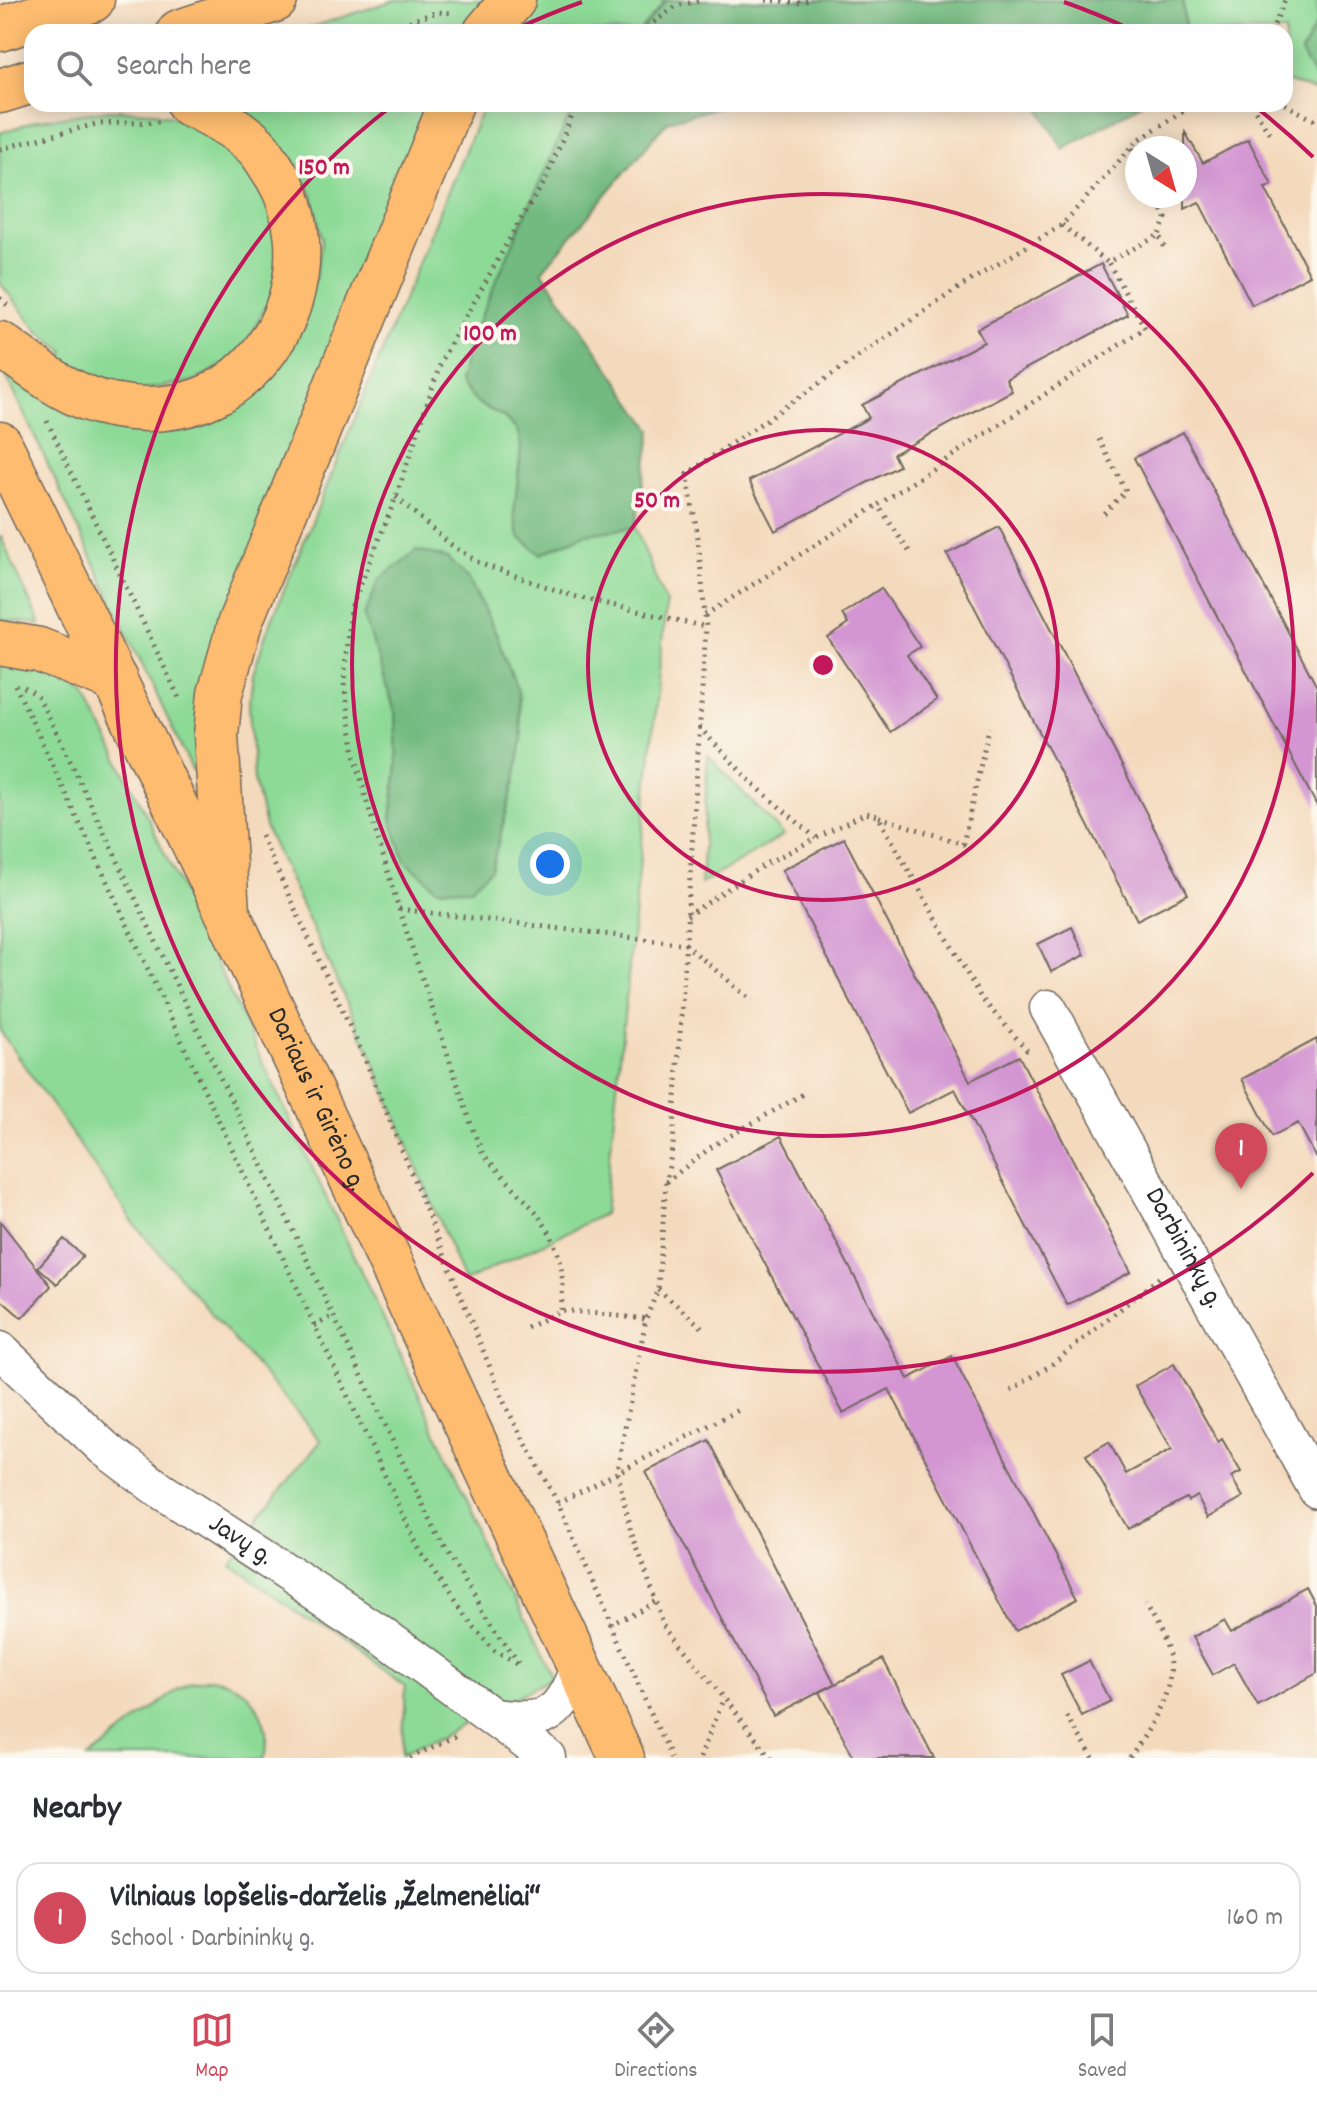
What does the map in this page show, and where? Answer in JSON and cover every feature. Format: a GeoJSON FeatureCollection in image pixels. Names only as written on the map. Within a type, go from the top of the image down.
{"type":"FeatureCollection","features":[{"type":"Feature","properties":{"kind":"main road"},"geometry":{"type":"LineString","coordinates":[[0,29],[92,0]]}},
{"type":"Feature","properties":{"kind":"main road"},"geometry":{"type":"LineString","coordinates":[[203,24],[275,0]]}},
{"type":"Feature","properties":{"kind":"main road"},"geometry":{"type":"LineString","coordinates":[[227,912],[216,735],[220,694],[240,622],[448,112]]}},
{"type":"Feature","properties":{"kind":"main road"},"geometry":{"type":"LineString","coordinates":[[0,344],[53,382],[108,405],[138,410],[177,405],[211,395],[236,379],[268,347],[287,311],[298,271],[298,229],[286,192],[258,148],[219,117],[178,113]]}},
{"type":"Feature","properties":{"kind":"main road","name":"Dariaus ir Girėno g."},"geometry":{"type":"LineString","coordinates":[[0,444],[227,912],[622,1758]]}},
{"type":"Feature","properties":{"kind":"main road"},"geometry":{"type":"LineString","coordinates":[[6,661],[39,650],[115,680]]}},
{"type":"Feature","properties":{"kind":"street","name":"Darbininkų g."},"geometry":{"type":"LineString","coordinates":[[1056,1022],[1317,1490]]}},
{"type":"Feature","properties":{"kind":"street","name":"Javų g."},"geometry":{"type":"LineString","coordinates":[[0,1350],[104,1448],[160,1490],[375,1630],[479,1724],[548,1758]]}},
{"type":"Feature","properties":{"kind":"street"},"geometry":{"type":"LineString","coordinates":[[479,1724],[536,1720],[547,1715],[559,1707],[580,1664]]}},
{"type":"Feature","properties":{"kind":"path"},"geometry":{"type":"LineString","coordinates":[[652,24],[676,6],[703,0]]}},
{"type":"Feature","properties":{"kind":"path"},"geometry":{"type":"LineString","coordinates":[[766,0],[801,3],[808,0]]}},
{"type":"Feature","properties":{"kind":"path"},"geometry":{"type":"LineString","coordinates":[[1274,24],[1285,0]]}},
{"type":"Feature","properties":{"kind":"path"},"geometry":{"type":"LineString","coordinates":[[402,24],[437,12],[496,20]]}},
{"type":"Feature","properties":{"kind":"path"},"geometry":{"type":"LineString","coordinates":[[1293,108],[1314,120],[1317,126]]}},
{"type":"Feature","properties":{"kind":"path"},"geometry":{"type":"LineString","coordinates":[[561,1310],[560,1259],[550,1233],[536,1212],[483,1154],[379,846],[355,754],[344,683],[350,611],[396,497],[442,359],[544,183],[574,112]]}},
{"type":"Feature","properties":{"kind":"path"},"geometry":{"type":"LineString","coordinates":[[1149,136],[1182,112]]}},
{"type":"Feature","properties":{"kind":"path"},"geometry":{"type":"LineString","coordinates":[[1256,112],[1272,137]]}},
{"type":"Feature","properties":{"kind":"path"},"geometry":{"type":"LineString","coordinates":[[0,149],[96,124],[178,113]]}},
{"type":"Feature","properties":{"kind":"path"},"geometry":{"type":"LineString","coordinates":[[771,1758],[665,1625],[631,1532],[617,1470],[646,1319],[658,1289],[666,1182],[673,1144],[706,627],[698,538],[687,474],[960,287],[1062,225],[1125,156]]}},
{"type":"Feature","properties":{"kind":"path"},"geometry":{"type":"LineString","coordinates":[[1108,262],[1159,235],[1166,218],[1161,208]]}},
{"type":"Feature","properties":{"kind":"path"},"geometry":{"type":"LineString","coordinates":[[705,615],[1145,328],[1108,262],[1062,225]]}},
{"type":"Feature","properties":{"kind":"path"},"geometry":{"type":"LineString","coordinates":[[1159,235],[1165,249]]}},
{"type":"Feature","properties":{"kind":"path"},"geometry":{"type":"LineString","coordinates":[[46,376],[39,403],[192,724],[200,732],[216,735]]}},
{"type":"Feature","properties":{"kind":"path"},"geometry":{"type":"LineString","coordinates":[[1099,439],[1126,491],[1103,514]]}},
{"type":"Feature","properties":{"kind":"path"},"geometry":{"type":"LineString","coordinates":[[396,497],[450,544],[481,564],[573,596],[706,627]]}},
{"type":"Feature","properties":{"kind":"path"},"geometry":{"type":"LineString","coordinates":[[878,505],[909,551]]}},
{"type":"Feature","properties":{"kind":"path"},"geometry":{"type":"LineString","coordinates":[[6,661],[37,695],[56,731],[445,1551],[521,1667],[495,1651],[456,1606],[421,1553],[6,661]]}},
{"type":"Feature","properties":{"kind":"path"},"geometry":{"type":"LineString","coordinates":[[699,727],[753,784],[816,838]]}},
{"type":"Feature","properties":{"kind":"path"},"geometry":{"type":"LineString","coordinates":[[687,916],[767,863],[866,813],[963,844],[989,727]]}},
{"type":"Feature","properties":{"kind":"path"},"geometry":{"type":"LineString","coordinates":[[878,816],[981,998],[1027,1050],[1056,1022]]}},
{"type":"Feature","properties":{"kind":"path"},"geometry":{"type":"LineString","coordinates":[[258,827],[364,1057],[506,1407],[558,1503],[671,1758]]}},
{"type":"Feature","properties":{"kind":"path"},"geometry":{"type":"LineString","coordinates":[[399,909],[685,944],[752,1001]]}},
{"type":"Feature","properties":{"kind":"path"},"geometry":{"type":"LineString","coordinates":[[666,1182],[714,1145],[805,1093]]}},
{"type":"Feature","properties":{"kind":"path"},"geometry":{"type":"LineString","coordinates":[[1011,1390],[1051,1365],[1186,1255]]}},
{"type":"Feature","properties":{"kind":"path"},"geometry":{"type":"LineString","coordinates":[[658,1289],[705,1330]]}},
{"type":"Feature","properties":{"kind":"path"},"geometry":{"type":"LineString","coordinates":[[527,1328],[561,1310],[646,1319]]}},
{"type":"Feature","properties":{"kind":"path"},"geometry":{"type":"LineString","coordinates":[[314,1326],[334,1316]]}},
{"type":"Feature","properties":{"kind":"path"},"geometry":{"type":"LineString","coordinates":[[558,1503],[617,1470],[743,1408]]}},
{"type":"Feature","properties":{"kind":"path"},"geometry":{"type":"LineString","coordinates":[[611,1626],[656,1601]]}},
{"type":"Feature","properties":{"kind":"path"},"geometry":{"type":"LineString","coordinates":[[1130,1758],[1155,1720],[1171,1673],[1161,1635],[1145,1605]]}},
{"type":"Feature","properties":{"kind":"path"},"geometry":{"type":"LineString","coordinates":[[700,1758],[723,1697]]}},
{"type":"Feature","properties":{"kind":"path"},"geometry":{"type":"LineString","coordinates":[[1067,1716],[1093,1758]]}},
{"type":"Feature","properties":{"kind":"path"},"geometry":{"type":"LineString","coordinates":[[410,1758],[479,1724]]}},
{"type":"Feature","properties":{"kind":"green space"},"geometry":{"type":"Polygon","coordinates":[[[395,0],[486,0],[471,24],[322,24],[395,0]]]}},
{"type":"Feature","properties":{"kind":"green space"},"geometry":{"type":"Polygon","coordinates":[[[526,0],[666,0],[646,24],[515,24],[526,0]]]}},
{"type":"Feature","properties":{"kind":"green space"},"geometry":{"type":"Polygon","coordinates":[[[666,0],[1183,0],[1184,24],[646,24],[666,0]]]}},
{"type":"Feature","properties":{"kind":"green space"},"geometry":{"type":"Polygon","coordinates":[[[1183,0],[1317,0],[1317,22],[1301,53],[1317,81],[1317,92],[1293,84],[1293,24],[1184,24],[1183,0]]]}},
{"type":"Feature","properties":{"kind":"green space"},"geometry":{"type":"Polygon","coordinates":[[[1317,22],[1317,81],[1301,53],[1317,22]]]}},
{"type":"Feature","properties":{"kind":"green space"},"geometry":{"type":"Polygon","coordinates":[[[95,112],[155,112],[192,121],[255,172],[281,226],[275,289],[247,343],[224,364],[196,381],[134,391],[100,384],[56,364],[65,352],[38,331],[0,283],[0,133],[39,120],[95,112]]]}},
{"type":"Feature","properties":{"kind":"green space"},"geometry":{"type":"Polygon","coordinates":[[[241,112],[430,112],[198,768],[192,770],[2,367],[72,416],[115,429],[168,428],[315,281],[322,239],[313,196],[290,156],[241,112]]]}},
{"type":"Feature","properties":{"kind":"green space"},"geometry":{"type":"Polygon","coordinates":[[[481,112],[575,112],[566,123],[477,403],[504,417],[518,432],[521,449],[514,514],[541,554],[585,534],[635,527],[666,604],[604,1214],[464,1282],[369,1050],[265,827],[254,781],[249,707],[253,674],[266,634],[481,112]],[[468,578],[383,675],[395,711],[397,765],[391,819],[522,740],[518,692],[497,636],[468,578]]]}},
{"type":"Feature","properties":{"kind":"green space"},"geometry":{"type":"Polygon","coordinates":[[[575,112],[700,112],[668,121],[542,271],[652,430],[635,527],[585,534],[541,554],[519,537],[514,514],[521,449],[518,432],[504,417],[477,403],[459,383],[472,336],[566,123],[575,112]]]}},
{"type":"Feature","properties":{"kind":"green space"},"geometry":{"type":"Polygon","coordinates":[[[1042,112],[1127,112],[1063,149],[1042,112]]]}},
{"type":"Feature","properties":{"kind":"green space"},"geometry":{"type":"Polygon","coordinates":[[[0,535],[40,624],[0,620],[0,535]]]}},
{"type":"Feature","properties":{"kind":"green space"},"geometry":{"type":"Polygon","coordinates":[[[417,550],[447,558],[468,578],[497,636],[518,692],[522,740],[515,781],[491,869],[471,888],[438,889],[405,861],[391,819],[397,765],[395,711],[364,616],[379,580],[417,550]]]}},
{"type":"Feature","properties":{"kind":"green space"},"geometry":{"type":"Polygon","coordinates":[[[0,659],[60,673],[86,696],[149,820],[552,1678],[401,1758],[405,1687],[225,1558],[321,1441],[135,1225],[0,1031],[0,659]]]}},
{"type":"Feature","properties":{"kind":"green space"},"geometry":{"type":"Polygon","coordinates":[[[708,756],[784,835],[701,884],[708,756]]]}},
{"type":"Feature","properties":{"kind":"green space"},"geometry":{"type":"Polygon","coordinates":[[[210,1678],[237,1687],[256,1705],[266,1729],[265,1758],[90,1758],[178,1689],[210,1678]]]}},
{"type":"Feature","properties":{"kind":"building"},"geometry":{"type":"Polygon","coordinates":[[[1248,139],[1272,185],[1265,188],[1310,275],[1252,305],[1199,202],[1197,153],[1203,163],[1248,139]]]}},
{"type":"Feature","properties":{"kind":"building"},"geometry":{"type":"Polygon","coordinates":[[[1101,264],[1128,315],[1006,379],[1012,391],[893,454],[899,466],[775,531],[749,481],[869,418],[862,405],[984,342],[977,329],[1101,264]]]}},
{"type":"Feature","properties":{"kind":"building"},"geometry":{"type":"Polygon","coordinates":[[[1183,432],[1317,687],[1317,806],[1134,458],[1183,432]]]}},
{"type":"Feature","properties":{"kind":"building"},"geometry":{"type":"Polygon","coordinates":[[[999,527],[1188,894],[1137,920],[947,554],[999,527]]]}},
{"type":"Feature","properties":{"kind":"building"},"geometry":{"type":"Polygon","coordinates":[[[881,588],[920,647],[907,655],[937,700],[890,732],[828,638],[848,624],[842,614],[881,588]]]}},
{"type":"Feature","properties":{"kind":"building"},"geometry":{"type":"Polygon","coordinates":[[[844,838],[970,1081],[1019,1056],[1131,1272],[1067,1305],[955,1089],[908,1113],[782,870],[844,838]]]}},
{"type":"Feature","properties":{"kind":"building"},"geometry":{"type":"Polygon","coordinates":[[[1072,927],[1085,955],[1051,972],[1038,944],[1072,927]]]}},
{"type":"Feature","properties":{"kind":"building"},"geometry":{"type":"Polygon","coordinates":[[[1317,1039],[1317,1159],[1298,1123],[1272,1136],[1242,1079],[1317,1039]]]}},
{"type":"Feature","properties":{"kind":"building"},"geometry":{"type":"Polygon","coordinates":[[[781,1136],[908,1379],[952,1356],[1078,1598],[1015,1631],[889,1389],[843,1413],[716,1170],[781,1136]]]}},
{"type":"Feature","properties":{"kind":"building"},"geometry":{"type":"Polygon","coordinates":[[[0,1221],[51,1286],[22,1318],[0,1299],[0,1221]]]}},
{"type":"Feature","properties":{"kind":"building"},"geometry":{"type":"Polygon","coordinates":[[[64,1239],[83,1256],[57,1284],[38,1267],[64,1239]]]}},
{"type":"Feature","properties":{"kind":"building"},"geometry":{"type":"Polygon","coordinates":[[[1174,1364],[1218,1442],[1222,1439],[1241,1472],[1231,1477],[1243,1497],[1208,1517],[1197,1496],[1188,1501],[1186,1498],[1128,1529],[1086,1455],[1109,1442],[1126,1474],[1172,1449],[1135,1386],[1174,1364]]]}},
{"type":"Feature","properties":{"kind":"building"},"geometry":{"type":"Polygon","coordinates":[[[709,1440],[835,1684],[773,1716],[646,1472],[709,1440]]]}},
{"type":"Feature","properties":{"kind":"building"},"geometry":{"type":"Polygon","coordinates":[[[1308,1589],[1317,1606],[1317,1673],[1258,1706],[1234,1663],[1213,1675],[1192,1637],[1225,1619],[1232,1631],[1308,1589]]]}},
{"type":"Feature","properties":{"kind":"building"},"geometry":{"type":"Polygon","coordinates":[[[883,1659],[934,1758],[854,1758],[820,1692],[883,1659]]]}},
{"type":"Feature","properties":{"kind":"building"},"geometry":{"type":"Polygon","coordinates":[[[1089,1661],[1110,1701],[1082,1715],[1061,1675],[1089,1661]]]}},
{"type":"Feature","properties":{"kind":"place","name":"Vilniaus lopšelis-darželis „Želmenėliai“"},"geometry":{"type":"Point","coordinates":[1241,1189]}}]}
